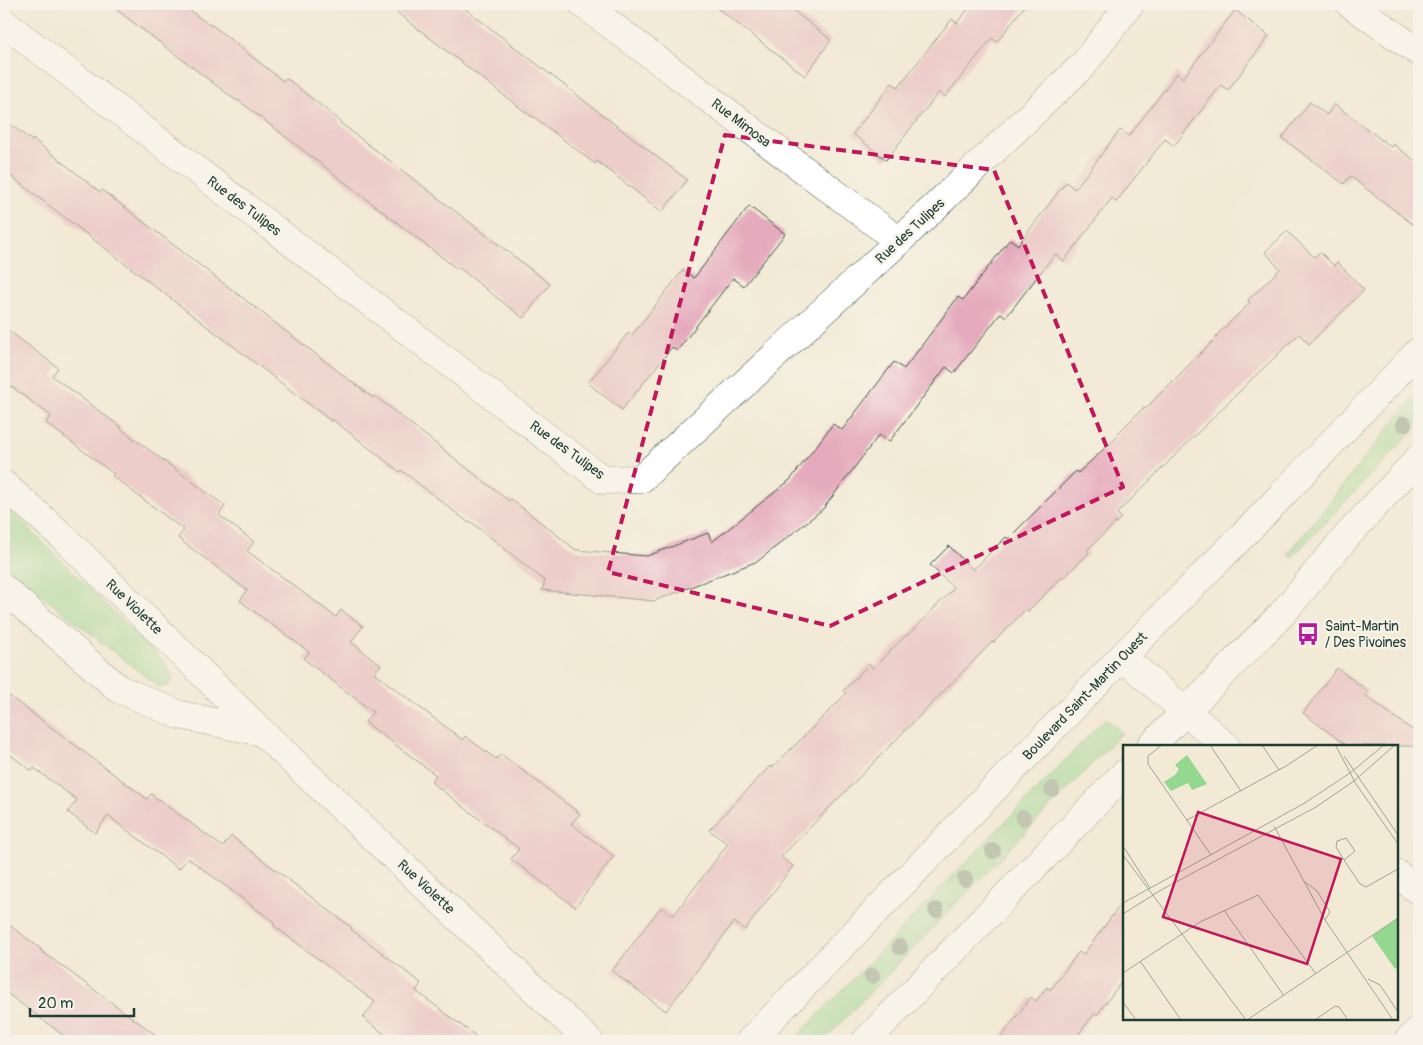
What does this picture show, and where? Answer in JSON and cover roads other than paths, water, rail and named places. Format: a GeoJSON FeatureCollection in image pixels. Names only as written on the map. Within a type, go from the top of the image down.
{"type":"FeatureCollection","features":[{"type":"Feature","properties":{"kind":"street","name":"Rue Mimosa"},"geometry":{"type":"LineString","coordinates":[[583,4],[899,242]]}},
{"type":"Feature","properties":{"kind":"street","name":"Rue des Tulipes"},"geometry":{"type":"LineString","coordinates":[[4,23],[603,480],[640,479],[899,242],[1084,65],[1130,4]]}},
{"type":"Feature","properties":{"kind":"street"},"geometry":{"type":"LineString","coordinates":[[1350,4],[1419,52]]}},
{"type":"Feature","properties":{"kind":"street","name":"Boulevard Saint-Martin Ouest"},"geometry":{"type":"LineString","coordinates":[[750,1041],[1308,468],[1419,351]]}},
{"type":"Feature","properties":{"kind":"street"},"geometry":{"type":"LineString","coordinates":[[1152,745],[1282,614],[1346,537],[1419,458]]}},
{"type":"Feature","properties":{"kind":"street","name":"Rue Violette"},"geometry":{"type":"LineString","coordinates":[[4,485],[61,536],[262,732],[589,1041]]}},
{"type":"Feature","properties":{"kind":"street"},"geometry":{"type":"LineString","coordinates":[[4,589],[119,689],[180,715],[262,732]]}},
{"type":"Feature","properties":{"kind":"street"},"geometry":{"type":"LineString","coordinates":[[1122,657],[1225,745]]}},
{"type":"Feature","properties":{"kind":"street"},"geometry":{"type":"LineString","coordinates":[[866,1041],[1123,775]]}},
{"type":"Feature","properties":{"kind":"street"},"geometry":{"type":"LineString","coordinates":[[1398,875],[1419,891]]}},
{"type":"Feature","properties":{"kind":"street"},"geometry":{"type":"LineString","coordinates":[[1408,1041],[1419,1030]]}},
{"type":"Feature","properties":{"kind":"place","name":"Saint-Martin / Des Pivoines"},"geometry":{"type":"Point","coordinates":[1308,634]}}]}
